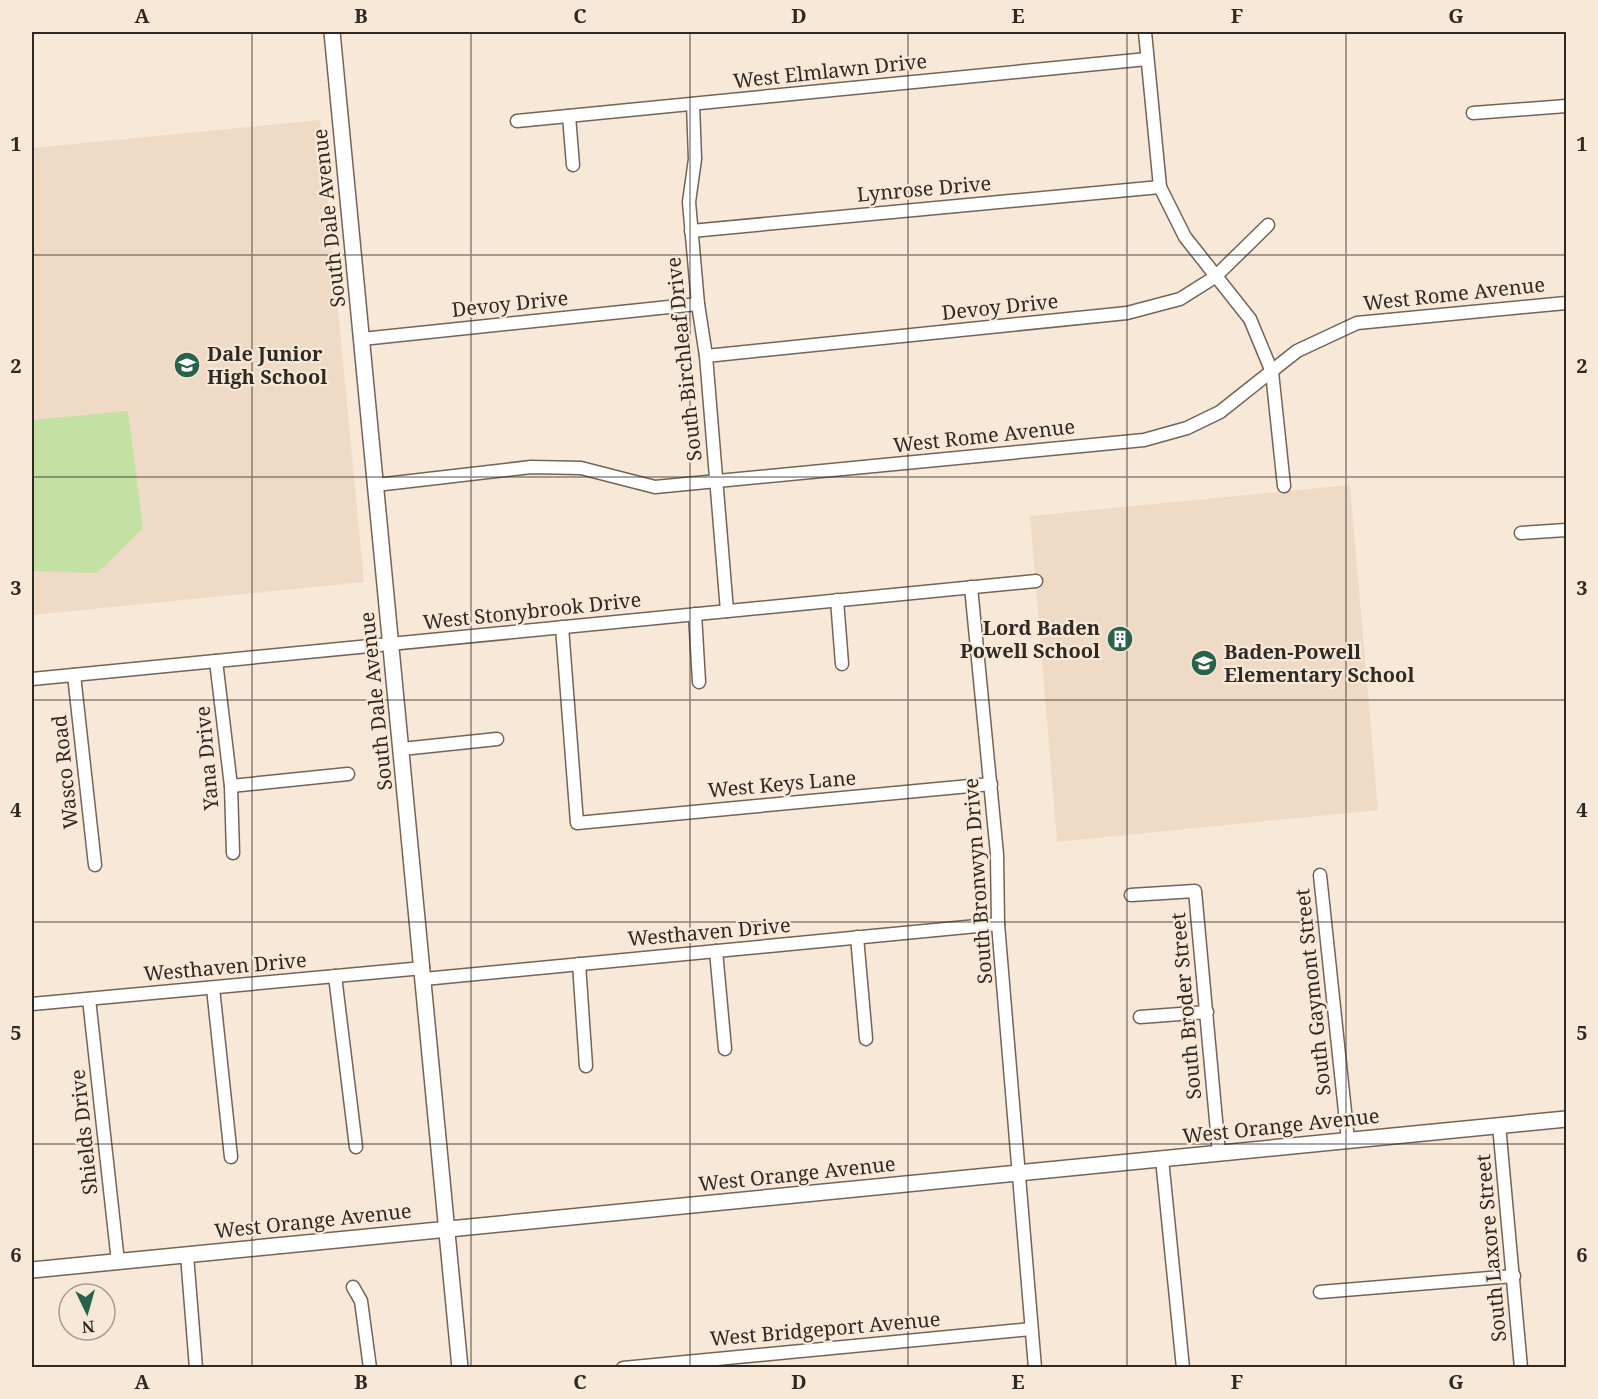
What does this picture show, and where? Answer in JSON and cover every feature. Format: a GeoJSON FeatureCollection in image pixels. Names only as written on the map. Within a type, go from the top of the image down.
{"type":"FeatureCollection","features":[{"type":"Feature","properties":{"kind":"street","name":"South Dale Avenue"},"geometry":{"type":"LineString","coordinates":[[332,32],[424,973],[460,1368]]}},
{"type":"Feature","properties":{"kind":"street"},"geometry":{"type":"LineString","coordinates":[[1145,32],[1160,187],[1185,237],[1250,319],[1272,372],[1284,486]]}},
{"type":"Feature","properties":{"kind":"street","name":"West Elmlawn Drive"},"geometry":{"type":"LineString","coordinates":[[517,121],[1147,59]]}},
{"type":"Feature","properties":{"kind":"street","name":"South Birchleaf Drive"},"geometry":{"type":"LineString","coordinates":[[693,104],[695,159],[689,202],[698,304],[706,356],[727,611]]}},
{"type":"Feature","properties":{"kind":"street"},"geometry":{"type":"LineString","coordinates":[[1473,113],[1566,106]]}},
{"type":"Feature","properties":{"kind":"street"},"geometry":{"type":"LineString","coordinates":[[569,116],[573,165]]}},
{"type":"Feature","properties":{"kind":"street","name":"Lynrose Drive"},"geometry":{"type":"LineString","coordinates":[[691,231],[1160,187]]}},
{"type":"Feature","properties":{"kind":"street","name":"Devoy Drive"},"geometry":{"type":"LineString","coordinates":[[706,356],[1126,313],[1180,299],[1215,277],[1268,225]]}},
{"type":"Feature","properties":{"kind":"street","name":"West Rome Avenue"},"geometry":{"type":"LineString","coordinates":[[376,485],[531,467],[581,468],[655,487],[1144,440],[1187,428],[1220,412],[1297,351],[1357,322],[1566,303]]}},
{"type":"Feature","properties":{"kind":"street","name":"Devoy Drive"},"geometry":{"type":"LineString","coordinates":[[362,339],[698,304]]}},
{"type":"Feature","properties":{"kind":"street"},"geometry":{"type":"LineString","coordinates":[[1521,533],[1566,530]]}},
{"type":"Feature","properties":{"kind":"street","name":"West Stonybrook Drive"},"geometry":{"type":"LineString","coordinates":[[32,679],[1036,581]]}},
{"type":"Feature","properties":{"kind":"street","name":"South Bronwyn Drive"},"geometry":{"type":"LineString","coordinates":[[971,587],[997,854],[998,924],[1035,1368]]}},
{"type":"Feature","properties":{"kind":"street"},"geometry":{"type":"LineString","coordinates":[[837,600],[842,664]]}},
{"type":"Feature","properties":{"kind":"street"},"geometry":{"type":"LineString","coordinates":[[695,614],[699,682]]}},
{"type":"Feature","properties":{"kind":"street","name":"West Keys Lane"},"geometry":{"type":"LineString","coordinates":[[562,627],[577,823],[991,783]]}},
{"type":"Feature","properties":{"kind":"street","name":"Yana Drive"},"geometry":{"type":"LineString","coordinates":[[216,661],[231,786],[233,853]]}},
{"type":"Feature","properties":{"kind":"street","name":"Wasco Road"},"geometry":{"type":"LineString","coordinates":[[74,675],[95,865]]}},
{"type":"Feature","properties":{"kind":"street"},"geometry":{"type":"LineString","coordinates":[[402,749],[497,739]]}},
{"type":"Feature","properties":{"kind":"street"},"geometry":{"type":"LineString","coordinates":[[231,786],[348,774]]}},
{"type":"Feature","properties":{"kind":"street","name":"South Gaymont Street"},"geometry":{"type":"LineString","coordinates":[[1320,875],[1348,1140]]}},
{"type":"Feature","properties":{"kind":"street","name":"South Broder Street"},"geometry":{"type":"LineString","coordinates":[[1131,895],[1195,891],[1219,1153]]}},
{"type":"Feature","properties":{"kind":"street","name":"Westhaven Drive"},"geometry":{"type":"LineString","coordinates":[[32,1004],[335,976],[579,964],[998,924]]}},
{"type":"Feature","properties":{"kind":"street"},"geometry":{"type":"LineString","coordinates":[[857,937],[866,1038]]}},
{"type":"Feature","properties":{"kind":"street"},"geometry":{"type":"LineString","coordinates":[[717,951],[725,1048]]}},
{"type":"Feature","properties":{"kind":"street"},"geometry":{"type":"LineString","coordinates":[[579,964],[586,1066]]}},
{"type":"Feature","properties":{"kind":"street"},"geometry":{"type":"LineString","coordinates":[[335,976],[356,1147]]}},
{"type":"Feature","properties":{"kind":"street"},"geometry":{"type":"LineString","coordinates":[[213,988],[231,1157]]}},
{"type":"Feature","properties":{"kind":"street","name":"Shields Drive"},"geometry":{"type":"LineString","coordinates":[[89,999],[118,1262]]}},
{"type":"Feature","properties":{"kind":"street"},"geometry":{"type":"LineString","coordinates":[[1140,1017],[1207,1012]]}},
{"type":"Feature","properties":{"kind":"street","name":"West Orange Avenue"},"geometry":{"type":"LineString","coordinates":[[32,1270],[1566,1119]]}},
{"type":"Feature","properties":{"kind":"street","name":"South Laxore Street"},"geometry":{"type":"LineString","coordinates":[[1499,1125],[1521,1368]]}},
{"type":"Feature","properties":{"kind":"street"},"geometry":{"type":"LineString","coordinates":[[1162,1159],[1183,1368]]}},
{"type":"Feature","properties":{"kind":"street"},"geometry":{"type":"LineString","coordinates":[[187,1255],[196,1368]]}},
{"type":"Feature","properties":{"kind":"street"},"geometry":{"type":"LineString","coordinates":[[1320,1292],[1514,1276]]}},
{"type":"Feature","properties":{"kind":"street"},"geometry":{"type":"LineString","coordinates":[[353,1287],[361,1301],[370,1368]]}},
{"type":"Feature","properties":{"kind":"street","name":"West Bridgeport Avenue"},"geometry":{"type":"LineString","coordinates":[[623,1368],[1031,1329]]}},
{"type":"Feature","properties":{"kind":"shaded area","name":"Dale Junior High School"},"geometry":{"type":"Polygon","coordinates":[[[320,120],[364,582],[32,615],[32,148],[320,120]]]}},
{"type":"Feature","properties":{"kind":"shaded area","name":"Baden-Powell Elementary School"},"geometry":{"type":"Polygon","coordinates":[[[1350,485],[1378,810],[1057,842],[1030,516],[1350,485]]]}},
{"type":"Feature","properties":{"kind":"green space"},"geometry":{"type":"Polygon","coordinates":[[[128,411],[143,528],[97,573],[32,571],[32,420],[128,411]]]}},
{"type":"Feature","properties":{"kind":"place","name":"Dale Junior High School"},"geometry":{"type":"Point","coordinates":[187,365]}},
{"type":"Feature","properties":{"kind":"place","name":"Lord Baden Powell School"},"geometry":{"type":"Point","coordinates":[1120,639]}},
{"type":"Feature","properties":{"kind":"place","name":"Baden-Powell Elementary School"},"geometry":{"type":"Point","coordinates":[1204,663]}}]}
